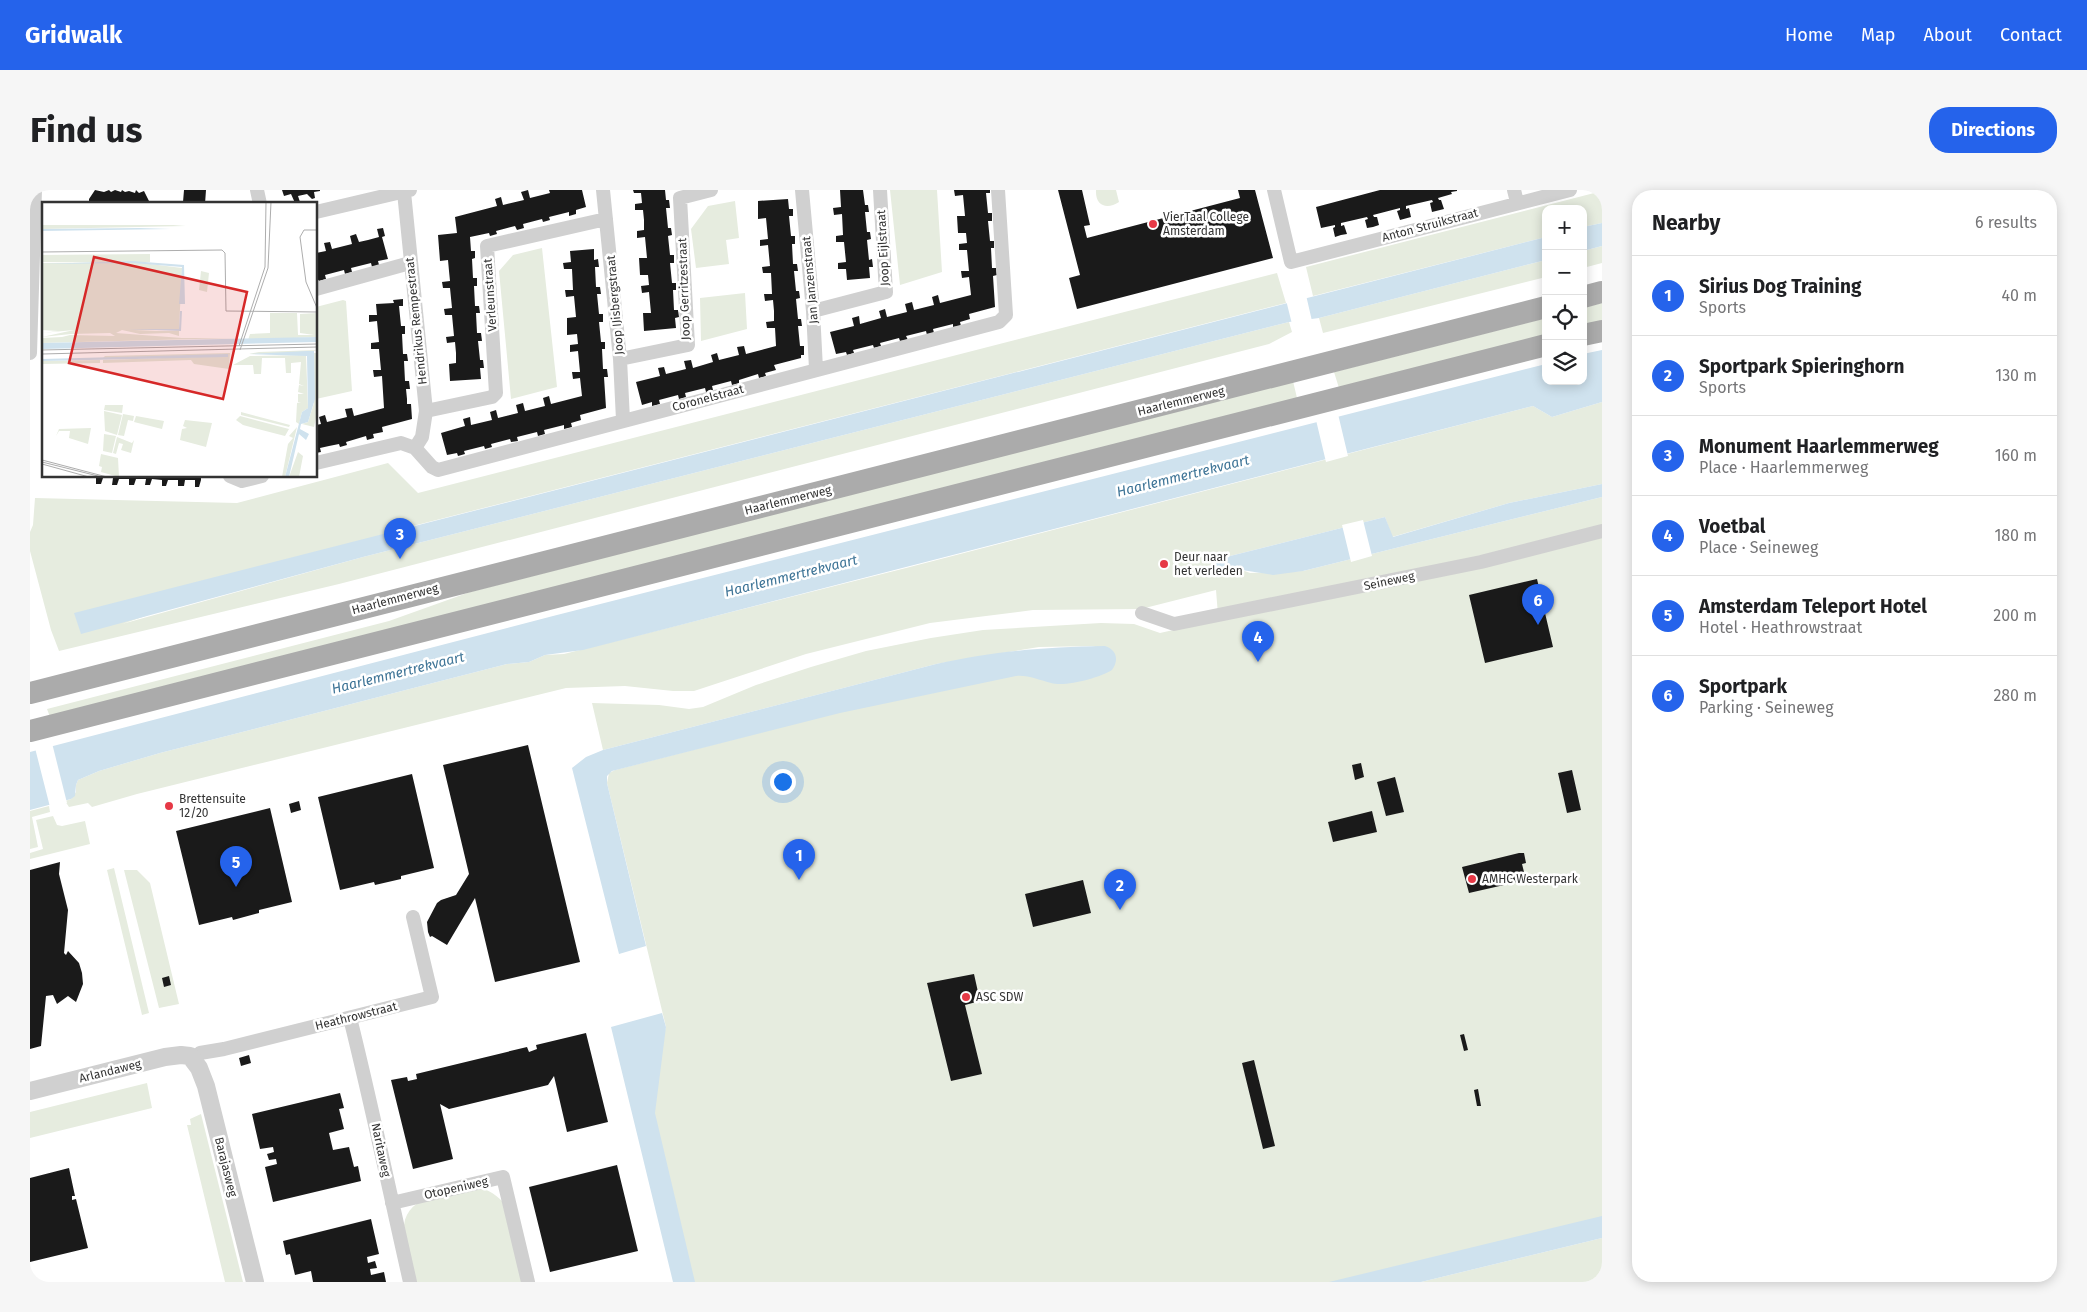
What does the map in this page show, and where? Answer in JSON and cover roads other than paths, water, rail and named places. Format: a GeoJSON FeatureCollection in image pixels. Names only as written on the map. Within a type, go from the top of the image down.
{"type":"FeatureCollection","features":[{"type":"Feature","properties":{"kind":"main road"},"geometry":{"type":"LineString","coordinates":[[1587,296],[1602,292]]}},
{"type":"Feature","properties":{"kind":"main road","name":"Haarlemmerweg"},"geometry":{"type":"LineString","coordinates":[[30,693],[1542,308]]}},
{"type":"Feature","properties":{"kind":"main road"},"geometry":{"type":"LineString","coordinates":[[1587,334],[1602,330]]}},
{"type":"Feature","properties":{"kind":"main road"},"geometry":{"type":"LineString","coordinates":[[30,731],[1542,346]]}},
{"type":"Feature","properties":{"kind":"street"},"geometry":{"type":"LineString","coordinates":[[30,353],[32,217],[35,190]]}},
{"type":"Feature","properties":{"kind":"street","name":"Joop IJisbergstraat"},"geometry":{"type":"LineString","coordinates":[[603,190],[620,359],[623,420]]}},
{"type":"Feature","properties":{"kind":"street","name":"Joop Gerritzestraat"},"geometry":{"type":"LineString","coordinates":[[620,359],[688,345],[680,198],[711,190]]}},
{"type":"Feature","properties":{"kind":"street","name":"Jan Janzenstraat"},"geometry":{"type":"LineString","coordinates":[[802,190],[813,311],[816,370]]}},
{"type":"Feature","properties":{"kind":"street","name":"Joop Eijlstraat"},"geometry":{"type":"LineString","coordinates":[[813,311],[886,292],[880,190]]}},
{"type":"Feature","properties":{"kind":"street","name":"Coronelstraat"},"geometry":{"type":"LineString","coordinates":[[415,448],[432,467],[438,470],[999,322],[1006,315],[998,190]]}},
{"type":"Feature","properties":{"kind":"street","name":"Anton Struikstraat"},"geometry":{"type":"LineString","coordinates":[[1278,191],[1291,262],[1516,196],[1570,190]]}},
{"type":"Feature","properties":{"kind":"street"},"geometry":{"type":"LineString","coordinates":[[318,212],[407,191]]}},
{"type":"Feature","properties":{"kind":"street","name":"Hendrikus Rempestraat"},"geometry":{"type":"LineString","coordinates":[[407,191],[410,263],[426,411],[422,437],[415,448]]}},
{"type":"Feature","properties":{"kind":"street","name":"Verleunstraat"},"geometry":{"type":"LineString","coordinates":[[426,411],[492,396],[496,393],[487,246],[606,219]]}},
{"type":"Feature","properties":{"kind":"street"},"geometry":{"type":"LineString","coordinates":[[318,288],[410,263]]}},
{"type":"Feature","properties":{"kind":"street"},"geometry":{"type":"LineString","coordinates":[[318,463],[401,443],[415,448]]}},
{"type":"Feature","properties":{"kind":"street"},"geometry":{"type":"LineString","coordinates":[[235,478],[242,481],[254,478]]}},
{"type":"Feature","properties":{"kind":"street","name":"Seineweg"},"geometry":{"type":"LineString","coordinates":[[1142,613],[1174,624],[1481,562],[1602,531]]}},
{"type":"Feature","properties":{"kind":"street","name":"Heathrowstraat"},"geometry":{"type":"LineString","coordinates":[[195,1055],[432,997],[413,917]]}},
{"type":"Feature","properties":{"kind":"street","name":"Naritaweg"},"geometry":{"type":"LineString","coordinates":[[350,1018],[386,1166],[392,1203],[410,1282]]}},
{"type":"Feature","properties":{"kind":"street","name":"Arlandaweg"},"geometry":{"type":"LineString","coordinates":[[30,1092],[166,1057],[195,1055]]}},
{"type":"Feature","properties":{"kind":"street","name":"Barajasweg"},"geometry":{"type":"LineString","coordinates":[[195,1055],[206,1086],[254,1282]]}},
{"type":"Feature","properties":{"kind":"street","name":"Otopeniweg"},"geometry":{"type":"LineString","coordinates":[[392,1203],[503,1177],[528,1282]]}},
{"type":"Feature","properties":{"kind":"water"},"geometry":{"type":"Polygon","coordinates":[[[1602,223],[1602,246],[1587,250],[1587,226],[1602,223]]]}},
{"type":"Feature","properties":{"kind":"water"},"geometry":{"type":"Polygon","coordinates":[[[1542,238],[1542,261],[1319,318],[1289,322],[363,557],[81,634],[74,613],[1542,238]]]}},
{"type":"Feature","properties":{"kind":"water","name":"Haarlemmertrekvaart"},"geometry":{"type":"Polygon","coordinates":[[[1602,350],[1602,402],[1552,417],[1533,406],[583,650],[545,655],[529,662],[507,664],[160,753],[99,771],[78,780],[75,796],[71,799],[30,810],[30,752],[553,616],[1542,365],[1542,385],[1587,385],[1587,353],[1602,350]]]}},
{"type":"Feature","properties":{"kind":"water"},"geometry":{"type":"Polygon","coordinates":[[[1602,484],[1602,497],[1303,571],[1273,575],[1242,570],[1217,569],[1210,556],[1226,557],[1385,517],[1393,537],[1509,503],[1602,484]]]}},
{"type":"Feature","properties":{"kind":"water"},"geometry":{"type":"Polygon","coordinates":[[[1105,646],[1112,650],[1116,656],[1116,663],[1112,670],[1082,681],[1057,684],[1029,677],[1016,676],[840,713],[612,771],[607,776],[607,783],[646,946],[619,954],[572,768],[586,757],[603,750],[936,664],[1020,651],[1062,647],[1105,646]]]}},
{"type":"Feature","properties":{"kind":"water"},"geometry":{"type":"Polygon","coordinates":[[[662,1013],[666,1027],[655,1113],[695,1282],[673,1282],[611,1027],[662,1013]]]}},
{"type":"Feature","properties":{"kind":"water"},"geometry":{"type":"Polygon","coordinates":[[[1602,1216],[1602,1238],[1421,1282],[1329,1282],[1602,1216]]]}},
{"type":"Feature","properties":{"kind":"place","name":"VierTaal College Amsterdam"},"geometry":{"type":"Point","coordinates":[1153,224]}},
{"type":"Feature","properties":{"kind":"place","name":"Monument Haarlemmerweg"},"geometry":{"type":"Point","coordinates":[400,559]}},
{"type":"Feature","properties":{"kind":"place","name":"Deur naar het verleden"},"geometry":{"type":"Point","coordinates":[1164,564]}},
{"type":"Feature","properties":{"kind":"place","name":"Sportpark"},"geometry":{"type":"Point","coordinates":[1538,625]}},
{"type":"Feature","properties":{"kind":"place","name":"Voetbal"},"geometry":{"type":"Point","coordinates":[1258,662]}},
{"type":"Feature","properties":{"kind":"place","name":"Brettensuite 12/20"},"geometry":{"type":"Point","coordinates":[169,806]}},
{"type":"Feature","properties":{"kind":"place","name":"AMHC Westerpark"},"geometry":{"type":"Point","coordinates":[1472,879]}},
{"type":"Feature","properties":{"kind":"place","name":"Sirius Dog Training"},"geometry":{"type":"Point","coordinates":[799,880]}},
{"type":"Feature","properties":{"kind":"place","name":"Amsterdam Teleport Hotel"},"geometry":{"type":"Point","coordinates":[236,887]}},
{"type":"Feature","properties":{"kind":"place","name":"Sportpark Spieringhorn"},"geometry":{"type":"Point","coordinates":[1120,910]}},
{"type":"Feature","properties":{"kind":"place","name":"ASC SDW"},"geometry":{"type":"Point","coordinates":[966,997]}}]}
